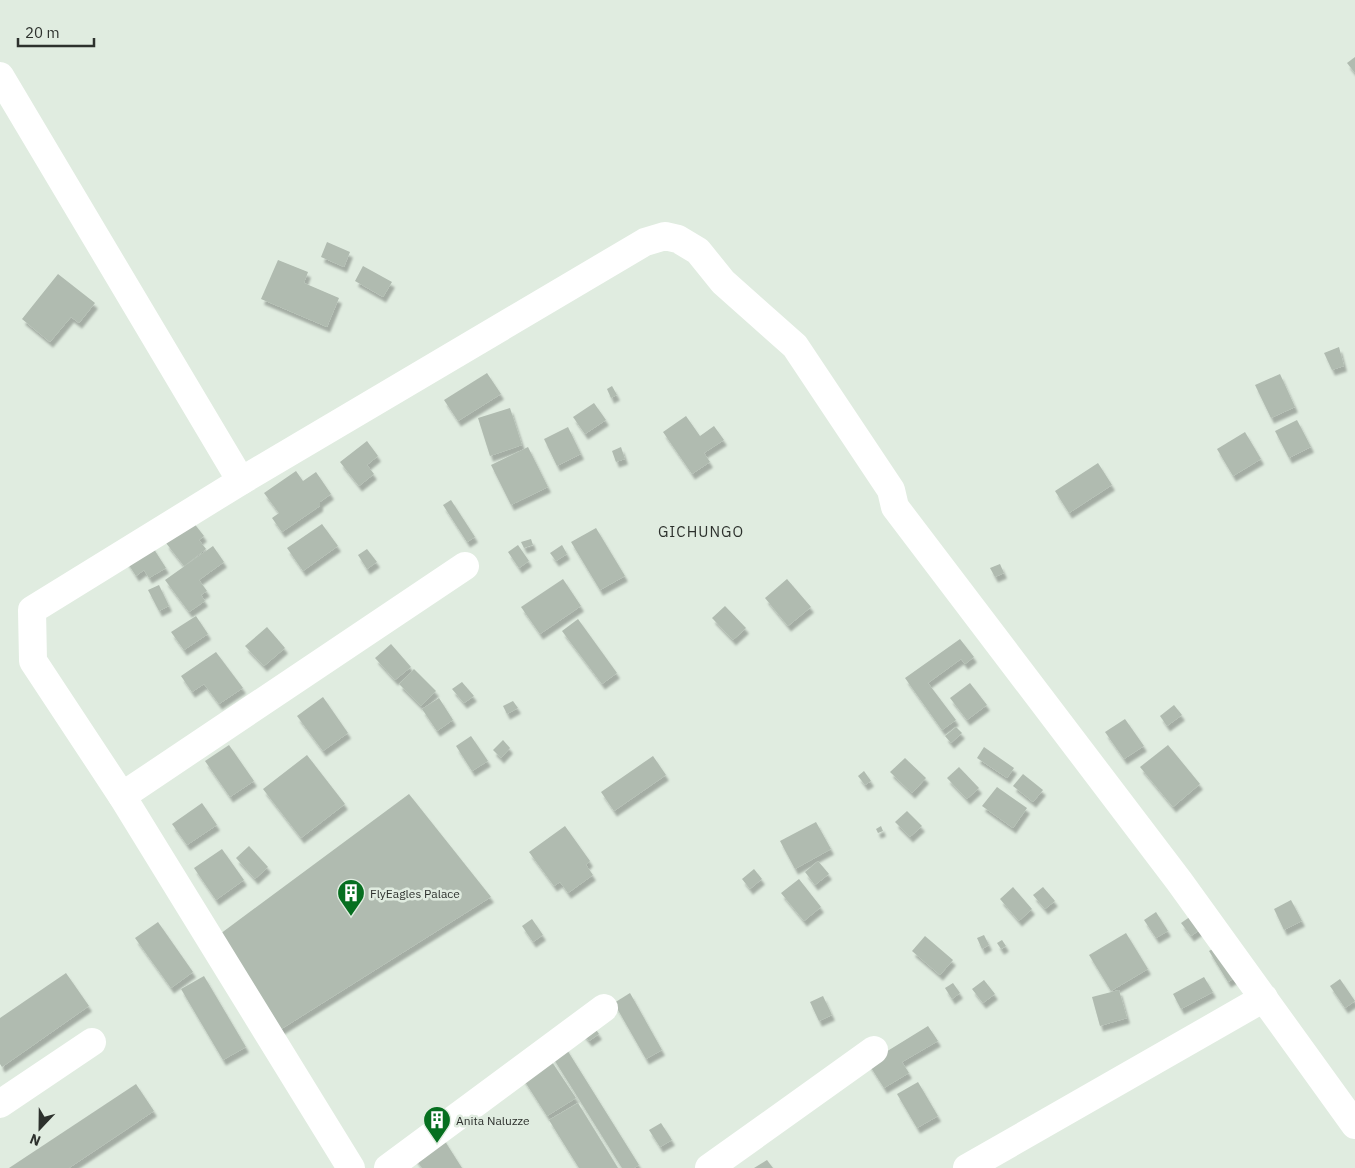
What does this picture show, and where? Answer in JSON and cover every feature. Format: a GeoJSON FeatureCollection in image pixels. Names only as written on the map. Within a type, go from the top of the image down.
{"type":"FeatureCollection","features":[{"type":"Feature","properties":{"kind":"street"},"geometry":{"type":"LineString","coordinates":[[0,76],[241,481]]}},
{"type":"Feature","properties":{"kind":"street"},"geometry":{"type":"LineString","coordinates":[[351,1168],[122,796],[33,660],[32,610],[241,481],[645,242],[664,236],[678,239],[698,251],[724,282],[795,346],[891,490],[895,507],[1173,873],[1355,1125]]}},
{"type":"Feature","properties":{"kind":"street"},"geometry":{"type":"LineString","coordinates":[[122,796],[465,566]]}},
{"type":"Feature","properties":{"kind":"street"},"geometry":{"type":"LineString","coordinates":[[967,1168],[1264,998]]}},
{"type":"Feature","properties":{"kind":"street"},"geometry":{"type":"LineString","coordinates":[[388,1168],[604,1008]]}},
{"type":"Feature","properties":{"kind":"street"},"geometry":{"type":"LineString","coordinates":[[0,1104],[92,1042]]}},
{"type":"Feature","properties":{"kind":"street"},"geometry":{"type":"LineString","coordinates":[[709,1168],[874,1050]]}},
{"type":"Feature","properties":{"kind":"building"},"geometry":{"type":"Polygon","coordinates":[[[1355,57],[1355,73],[1347,63],[1355,57]]]}},
{"type":"Feature","properties":{"kind":"building"},"geometry":{"type":"Polygon","coordinates":[[[327,242],[350,252],[344,267],[321,257],[327,242]]]}},
{"type":"Feature","properties":{"kind":"building"},"geometry":{"type":"Polygon","coordinates":[[[278,260],[308,272],[304,283],[339,298],[327,327],[261,299],[278,260]]]}},
{"type":"Feature","properties":{"kind":"building"},"geometry":{"type":"Polygon","coordinates":[[[363,266],[392,282],[383,297],[355,281],[363,266]]]}},
{"type":"Feature","properties":{"kind":"building"},"geometry":{"type":"Polygon","coordinates":[[[58,274],[95,303],[79,323],[71,317],[50,342],[22,319],[58,274]]]}},
{"type":"Feature","properties":{"kind":"building"},"geometry":{"type":"Polygon","coordinates":[[[1339,347],[1344,366],[1332,370],[1324,353],[1339,347]]]}},
{"type":"Feature","properties":{"kind":"building"},"geometry":{"type":"Polygon","coordinates":[[[487,373],[501,394],[458,421],[444,400],[487,373]]]}},
{"type":"Feature","properties":{"kind":"building"},"geometry":{"type":"Polygon","coordinates":[[[1280,374],[1295,407],[1271,418],[1255,385],[1280,374]]]}},
{"type":"Feature","properties":{"kind":"building"},"geometry":{"type":"Polygon","coordinates":[[[612,386],[617,395],[611,398],[607,389],[612,386]]]}},
{"type":"Feature","properties":{"kind":"building"},"geometry":{"type":"Polygon","coordinates":[[[594,403],[606,420],[585,434],[573,417],[594,403]]]}},
{"type":"Feature","properties":{"kind":"building"},"geometry":{"type":"Polygon","coordinates":[[[510,408],[522,445],[490,456],[478,418],[510,408]]]}},
{"type":"Feature","properties":{"kind":"building"},"geometry":{"type":"Polygon","coordinates":[[[686,416],[700,436],[714,426],[724,440],[704,453],[710,462],[692,474],[663,432],[686,416]]]}},
{"type":"Feature","properties":{"kind":"building"},"geometry":{"type":"Polygon","coordinates":[[[1297,420],[1311,447],[1289,458],[1275,431],[1297,420]]]}},
{"type":"Feature","properties":{"kind":"building"},"geometry":{"type":"Polygon","coordinates":[[[568,427],[581,454],[557,466],[544,439],[568,427]]]}},
{"type":"Feature","properties":{"kind":"building"},"geometry":{"type":"Polygon","coordinates":[[[1245,432],[1261,459],[1233,476],[1217,449],[1245,432]]]}},
{"type":"Feature","properties":{"kind":"building"},"geometry":{"type":"Polygon","coordinates":[[[367,441],[378,456],[367,465],[374,474],[359,486],[340,462],[367,441]]]}},
{"type":"Feature","properties":{"kind":"building"},"geometry":{"type":"Polygon","coordinates":[[[528,447],[548,487],[511,505],[491,465],[528,447]]]}},
{"type":"Feature","properties":{"kind":"building"},"geometry":{"type":"Polygon","coordinates":[[[621,447],[625,459],[616,462],[612,451],[621,447]]]}},
{"type":"Feature","properties":{"kind":"building"},"geometry":{"type":"Polygon","coordinates":[[[1098,463],[1112,485],[1069,513],[1055,491],[1098,463]]]}},
{"type":"Feature","properties":{"kind":"building"},"geometry":{"type":"Polygon","coordinates":[[[296,471],[303,481],[316,472],[331,494],[320,502],[320,506],[282,532],[272,518],[279,513],[264,493],[296,471]]]}},
{"type":"Feature","properties":{"kind":"building"},"geometry":{"type":"Polygon","coordinates":[[[451,500],[475,537],[467,542],[443,505],[451,500]]]}},
{"type":"Feature","properties":{"kind":"building"},"geometry":{"type":"Polygon","coordinates":[[[193,522],[204,536],[199,540],[206,549],[184,566],[166,543],[193,522]]]}},
{"type":"Feature","properties":{"kind":"building"},"geometry":{"type":"Polygon","coordinates":[[[322,524],[338,546],[303,571],[287,548],[322,524]]]}},
{"type":"Feature","properties":{"kind":"building"},"geometry":{"type":"Polygon","coordinates":[[[596,528],[625,576],[600,590],[571,542],[596,528]]]}},
{"type":"Feature","properties":{"kind":"building"},"geometry":{"type":"Polygon","coordinates":[[[531,539],[533,545],[524,548],[521,542],[531,539]]]}},
{"type":"Feature","properties":{"kind":"building"},"geometry":{"type":"Polygon","coordinates":[[[150,543],[166,568],[149,578],[144,570],[136,576],[125,559],[150,543]]]}},
{"type":"Feature","properties":{"kind":"building"},"geometry":{"type":"Polygon","coordinates":[[[518,545],[529,561],[519,568],[508,552],[518,545]]]}},
{"type":"Feature","properties":{"kind":"building"},"geometry":{"type":"Polygon","coordinates":[[[562,545],[567,554],[556,561],[550,553],[562,545]]]}},
{"type":"Feature","properties":{"kind":"building"},"geometry":{"type":"Polygon","coordinates":[[[213,546],[224,562],[199,580],[207,591],[201,595],[205,601],[189,612],[165,580],[213,546]]]}},
{"type":"Feature","properties":{"kind":"building"},"geometry":{"type":"Polygon","coordinates":[[[367,549],[377,562],[367,569],[358,555],[367,549]]]}},
{"type":"Feature","properties":{"kind":"building"},"geometry":{"type":"Polygon","coordinates":[[[1000,564],[1004,573],[995,577],[990,568],[1000,564]]]}},
{"type":"Feature","properties":{"kind":"building"},"geometry":{"type":"Polygon","coordinates":[[[563,579],[581,606],[540,634],[521,607],[563,579]]]}},
{"type":"Feature","properties":{"kind":"building"},"geometry":{"type":"Polygon","coordinates":[[[787,579],[811,607],[788,626],[765,598],[787,579]]]}},
{"type":"Feature","properties":{"kind":"building"},"geometry":{"type":"Polygon","coordinates":[[[159,585],[169,606],[159,611],[148,590],[159,585]]]}},
{"type":"Feature","properties":{"kind":"building"},"geometry":{"type":"Polygon","coordinates":[[[725,606],[746,628],[733,640],[712,618],[725,606]]]}},
{"type":"Feature","properties":{"kind":"building"},"geometry":{"type":"Polygon","coordinates":[[[196,616],[208,634],[184,650],[171,632],[196,616]]]}},
{"type":"Feature","properties":{"kind":"building"},"geometry":{"type":"Polygon","coordinates":[[[578,619],[617,673],[602,684],[562,631],[578,619]]]}},
{"type":"Feature","properties":{"kind":"building"},"geometry":{"type":"Polygon","coordinates":[[[267,627],[285,648],[264,666],[245,646],[267,627]]]}},
{"type":"Feature","properties":{"kind":"building"},"geometry":{"type":"Polygon","coordinates":[[[960,639],[974,657],[965,664],[961,659],[928,683],[956,720],[942,730],[905,678],[960,639]]]}},
{"type":"Feature","properties":{"kind":"building"},"geometry":{"type":"Polygon","coordinates":[[[391,644],[411,667],[395,680],[375,658],[391,644]]]}},
{"type":"Feature","properties":{"kind":"building"},"geometry":{"type":"Polygon","coordinates":[[[216,652],[243,688],[219,704],[204,684],[192,692],[181,676],[216,652]]]}},
{"type":"Feature","properties":{"kind":"building"},"geometry":{"type":"Polygon","coordinates":[[[414,669],[436,691],[421,706],[399,684],[414,669]]]}},
{"type":"Feature","properties":{"kind":"building"},"geometry":{"type":"Polygon","coordinates":[[[462,682],[474,696],[464,703],[452,689],[462,682]]]}},
{"type":"Feature","properties":{"kind":"building"},"geometry":{"type":"Polygon","coordinates":[[[970,683],[987,705],[967,720],[950,698],[970,683]]]}},
{"type":"Feature","properties":{"kind":"building"},"geometry":{"type":"Polygon","coordinates":[[[323,697],[348,733],[323,751],[297,716],[323,697]]]}},
{"type":"Feature","properties":{"kind":"building"},"geometry":{"type":"Polygon","coordinates":[[[439,698],[453,720],[437,731],[422,709],[439,698]]]}},
{"type":"Feature","properties":{"kind":"building"},"geometry":{"type":"Polygon","coordinates":[[[513,701],[518,708],[507,714],[503,706],[513,701]]]}},
{"type":"Feature","properties":{"kind":"building"},"geometry":{"type":"Polygon","coordinates":[[[1174,705],[1182,715],[1167,726],[1160,716],[1174,705]]]}},
{"type":"Feature","properties":{"kind":"building"},"geometry":{"type":"Polygon","coordinates":[[[1125,719],[1144,746],[1124,759],[1105,732],[1125,719]]]}},
{"type":"Feature","properties":{"kind":"building"},"geometry":{"type":"Polygon","coordinates":[[[956,727],[962,733],[951,743],[945,736],[956,727]]]}},
{"type":"Feature","properties":{"kind":"building"},"geometry":{"type":"Polygon","coordinates":[[[471,736],[488,761],[472,771],[456,746],[471,736]]]}},
{"type":"Feature","properties":{"kind":"building"},"geometry":{"type":"Polygon","coordinates":[[[503,740],[510,748],[501,758],[493,750],[503,740]]]}},
{"type":"Feature","properties":{"kind":"building"},"geometry":{"type":"Polygon","coordinates":[[[229,745],[254,781],[230,797],[205,761],[229,745]]]}},
{"type":"Feature","properties":{"kind":"building"},"geometry":{"type":"Polygon","coordinates":[[[1168,745],[1200,784],[1173,807],[1140,767],[1168,745]]]}},
{"type":"Feature","properties":{"kind":"building"},"geometry":{"type":"Polygon","coordinates":[[[984,747],[1014,768],[1007,778],[977,758],[984,747]]]}},
{"type":"Feature","properties":{"kind":"building"},"geometry":{"type":"Polygon","coordinates":[[[307,755],[345,804],[301,838],[263,789],[307,755]]]}},
{"type":"Feature","properties":{"kind":"building"},"geometry":{"type":"Polygon","coordinates":[[[653,756],[666,775],[614,811],[601,792],[653,756]]]}},
{"type":"Feature","properties":{"kind":"building"},"geometry":{"type":"Polygon","coordinates":[[[905,758],[926,778],[912,793],[890,772],[905,758]]]}},
{"type":"Feature","properties":{"kind":"building"},"geometry":{"type":"Polygon","coordinates":[[[959,767],[979,788],[967,799],[947,778],[959,767]]]}},
{"type":"Feature","properties":{"kind":"building"},"geometry":{"type":"Polygon","coordinates":[[[864,771],[871,781],[865,785],[858,776],[864,771]]]}},
{"type":"Feature","properties":{"kind":"building"},"geometry":{"type":"Polygon","coordinates":[[[1023,774],[1043,790],[1033,802],[1013,786],[1023,774]]]}},
{"type":"Feature","properties":{"kind":"building"},"geometry":{"type":"Polygon","coordinates":[[[997,787],[1027,808],[1013,828],[982,806],[997,787]]]}},
{"type":"Feature","properties":{"kind":"building","name":"FlyEagles Palace"},"geometry":{"type":"Polygon","coordinates":[[[409,794],[491,897],[275,1033],[216,937],[409,794]]]}},
{"type":"Feature","properties":{"kind":"building"},"geometry":{"type":"Polygon","coordinates":[[[202,803],[217,825],[187,845],[172,824],[202,803]]]}},
{"type":"Feature","properties":{"kind":"building"},"geometry":{"type":"Polygon","coordinates":[[[907,811],[922,826],[910,837],[895,822],[907,811]]]}},
{"type":"Feature","properties":{"kind":"building"},"geometry":{"type":"Polygon","coordinates":[[[816,822],[831,849],[795,869],[780,841],[816,822]]]}},
{"type":"Feature","properties":{"kind":"building"},"geometry":{"type":"Polygon","coordinates":[[[565,826],[590,861],[586,865],[593,875],[568,893],[560,882],[554,886],[529,852],[565,826]]]}},
{"type":"Feature","properties":{"kind":"building"},"geometry":{"type":"Polygon","coordinates":[[[881,826],[883,831],[878,833],[876,829],[881,826]]]}},
{"type":"Feature","properties":{"kind":"building"},"geometry":{"type":"Polygon","coordinates":[[[249,846],[268,867],[255,879],[236,858],[249,846]]]}},
{"type":"Feature","properties":{"kind":"building"},"geometry":{"type":"Polygon","coordinates":[[[222,849],[244,880],[216,900],[194,868],[222,849]]]}},
{"type":"Feature","properties":{"kind":"building"},"geometry":{"type":"Polygon","coordinates":[[[818,861],[829,874],[815,885],[805,872],[818,861]]]}},
{"type":"Feature","properties":{"kind":"building"},"geometry":{"type":"Polygon","coordinates":[[[754,869],[762,879],[750,889],[742,879],[754,869]]]}},
{"type":"Feature","properties":{"kind":"building"},"geometry":{"type":"Polygon","coordinates":[[[799,879],[821,907],[804,921],[781,893],[799,879]]]}},
{"type":"Feature","properties":{"kind":"building"},"geometry":{"type":"Polygon","coordinates":[[[1013,887],[1032,909],[1019,921],[1000,899],[1013,887]]]}},
{"type":"Feature","properties":{"kind":"building"},"geometry":{"type":"Polygon","coordinates":[[[1043,887],[1055,901],[1045,909],[1033,895],[1043,887]]]}},
{"type":"Feature","properties":{"kind":"building"},"geometry":{"type":"Polygon","coordinates":[[[1291,900],[1302,921],[1284,930],[1274,909],[1291,900]]]}},
{"type":"Feature","properties":{"kind":"building"},"geometry":{"type":"Polygon","coordinates":[[[1156,912],[1168,931],[1156,938],[1144,920],[1156,912]]]}},
{"type":"Feature","properties":{"kind":"building"},"geometry":{"type":"Polygon","coordinates":[[[1194,914],[1204,927],[1191,936],[1181,923],[1194,914]]]}},
{"type":"Feature","properties":{"kind":"building"},"geometry":{"type":"Polygon","coordinates":[[[532,919],[543,935],[533,942],[522,926],[532,919]]]}},
{"type":"Feature","properties":{"kind":"building"},"geometry":{"type":"Polygon","coordinates":[[[158,922],[193,972],[171,988],[135,938],[158,922]]]}},
{"type":"Feature","properties":{"kind":"building"},"geometry":{"type":"Polygon","coordinates":[[[1126,933],[1148,969],[1111,991],[1089,955],[1126,933]]]}},
{"type":"Feature","properties":{"kind":"building"},"geometry":{"type":"Polygon","coordinates":[[[984,935],[989,945],[982,949],[977,938],[984,935]]]}},
{"type":"Feature","properties":{"kind":"building"},"geometry":{"type":"Polygon","coordinates":[[[925,936],[953,960],[940,975],[912,951],[925,936]]]}},
{"type":"Feature","properties":{"kind":"building"},"geometry":{"type":"Polygon","coordinates":[[[1002,940],[1006,946],[1001,949],[997,943],[1002,940]]]}},
{"type":"Feature","properties":{"kind":"building"},"geometry":{"type":"Polygon","coordinates":[[[1219,945],[1238,976],[1228,982],[1209,951],[1219,945]]]}},
{"type":"Feature","properties":{"kind":"building"},"geometry":{"type":"Polygon","coordinates":[[[66,973],[89,1006],[2,1067],[0,1064],[0,1018],[66,973]]]}},
{"type":"Feature","properties":{"kind":"building"},"geometry":{"type":"Polygon","coordinates":[[[204,976],[246,1047],[223,1060],[181,989],[204,976]]]}},
{"type":"Feature","properties":{"kind":"building"},"geometry":{"type":"Polygon","coordinates":[[[1204,977],[1213,992],[1181,1009],[1173,994],[1204,977]]]}},
{"type":"Feature","properties":{"kind":"building"},"geometry":{"type":"Polygon","coordinates":[[[1340,979],[1355,1001],[1345,1008],[1330,986],[1340,979]]]}},
{"type":"Feature","properties":{"kind":"building"},"geometry":{"type":"Polygon","coordinates":[[[984,980],[995,994],[983,1003],[972,989],[984,980]]]}},
{"type":"Feature","properties":{"kind":"building"},"geometry":{"type":"Polygon","coordinates":[[[953,983],[960,993],[952,999],[945,988],[953,983]]]}},
{"type":"Feature","properties":{"kind":"building"},"geometry":{"type":"Polygon","coordinates":[[[1119,990],[1127,1018],[1100,1026],[1092,997],[1119,990]]]}},
{"type":"Feature","properties":{"kind":"building"},"geometry":{"type":"Polygon","coordinates":[[[630,993],[662,1050],[646,1059],[614,1003],[630,993]]]}},
{"type":"Feature","properties":{"kind":"building"},"geometry":{"type":"Polygon","coordinates":[[[823,996],[832,1015],[819,1021],[810,1002],[823,996]]]}},
{"type":"Feature","properties":{"kind":"building"},"geometry":{"type":"Polygon","coordinates":[[[591,1023],[599,1034],[589,1041],[580,1030],[591,1023]]]}},
{"type":"Feature","properties":{"kind":"building"},"geometry":{"type":"Polygon","coordinates":[[[928,1026],[938,1041],[902,1062],[909,1073],[884,1088],[868,1063],[928,1026]]]}},
{"type":"Feature","properties":{"kind":"building"},"geometry":{"type":"Polygon","coordinates":[[[564,1045],[639,1165],[634,1168],[622,1168],[550,1053],[564,1045]]]}},
{"type":"Feature","properties":{"kind":"building"},"geometry":{"type":"Polygon","coordinates":[[[548,1056],[576,1098],[547,1116],[520,1074],[548,1056]]]}},
{"type":"Feature","properties":{"kind":"building"},"geometry":{"type":"Polygon","coordinates":[[[918,1082],[938,1116],[917,1128],[897,1094],[918,1082]]]}},
{"type":"Feature","properties":{"kind":"building"},"geometry":{"type":"Polygon","coordinates":[[[136,1084],[154,1111],[69,1168],[9,1168],[136,1084]]]}},
{"type":"Feature","properties":{"kind":"building"},"geometry":{"type":"Polygon","coordinates":[[[578,1103],[618,1168],[579,1168],[549,1120],[578,1103]]]}},
{"type":"Feature","properties":{"kind":"building"},"geometry":{"type":"Polygon","coordinates":[[[661,1123],[672,1140],[660,1147],[649,1130],[661,1123]]]}},
{"type":"Feature","properties":{"kind":"building","name":"Anita Naluzze"},"geometry":{"type":"Polygon","coordinates":[[[441,1135],[462,1168],[422,1168],[412,1154],[441,1135]]]}},
{"type":"Feature","properties":{"kind":"building"},"geometry":{"type":"Polygon","coordinates":[[[767,1160],[773,1168],[754,1168],[767,1160]]]}},
{"type":"Feature","properties":{"kind":"place","name":"FlyEagles Palace"},"geometry":{"type":"Point","coordinates":[351,917]}},
{"type":"Feature","properties":{"kind":"place","name":"Anita Naluzze"},"geometry":{"type":"Point","coordinates":[437,1144]}},
{"type":"Feature","properties":{"kind":"district","name":"GICHUNGO"},"geometry":{"type":"Point","coordinates":[701,531]}}]}
